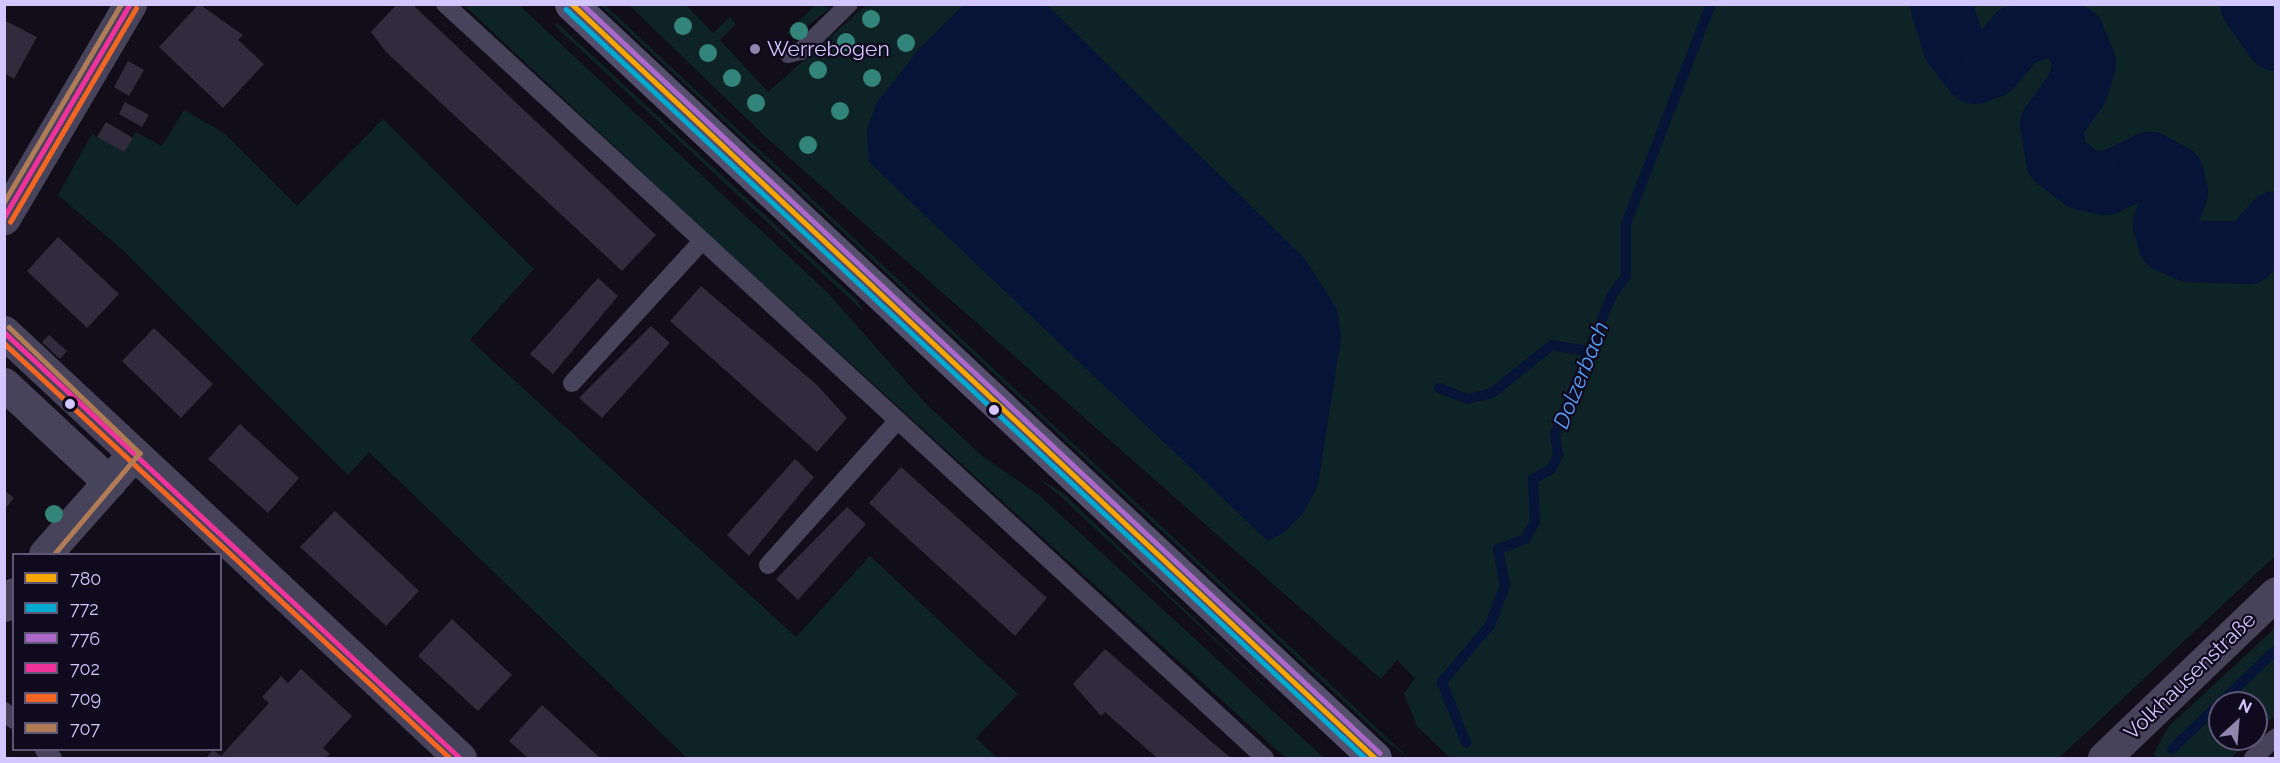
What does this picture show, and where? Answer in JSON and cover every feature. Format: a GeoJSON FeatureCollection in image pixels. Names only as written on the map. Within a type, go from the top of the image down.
{"type":"FeatureCollection","features":[{"type":"Feature","properties":{"kind":"main road"},"geometry":{"type":"LineString","coordinates":[[571,4],[1376,759]]}},
{"type":"Feature","properties":{"kind":"street"},"geometry":{"type":"LineString","coordinates":[[4,218],[121,7]]}},
{"type":"Feature","properties":{"kind":"street"},"geometry":{"type":"LineString","coordinates":[[4,332],[460,759]]}},
{"type":"Feature","properties":{"kind":"street"},"geometry":{"type":"LineString","coordinates":[[4,384],[109,482]]}},
{"type":"Feature","properties":{"kind":"street"},"geometry":{"type":"LineString","coordinates":[[47,553],[133,455]]}},
{"type":"Feature","properties":{"kind":"street","name":"Volkhausenstraße"},"geometry":{"type":"LineString","coordinates":[[2105,758],[2276,593]]}},
{"type":"Feature","properties":{"kind":"lane"},"geometry":{"type":"LineString","coordinates":[[445,4],[1265,759]]}},
{"type":"Feature","properties":{"kind":"lane"},"geometry":{"type":"LineString","coordinates":[[788,54],[801,51],[849,4]]}},
{"type":"Feature","properties":{"kind":"lane"},"geometry":{"type":"LineString","coordinates":[[572,383],[702,242]]}},
{"type":"Feature","properties":{"kind":"lane"},"geometry":{"type":"LineString","coordinates":[[768,565],[897,421]]}},
{"type":"Feature","properties":{"kind":"lane"},"geometry":{"type":"LineString","coordinates":[[2253,759],[2276,737]]}},
{"type":"Feature","properties":{"kind":"green space"},"geometry":{"type":"Polygon","coordinates":[[[817,4],[830,8],[793,38],[787,32],[817,4]]]}},
{"type":"Feature","properties":{"kind":"green space"},"geometry":{"type":"Polygon","coordinates":[[[464,5],[519,5],[827,292],[926,404],[981,455],[1039,495],[1324,758],[1287,758],[1279,752],[698,225],[464,5]]]}},
{"type":"Feature","properties":{"kind":"green space"},"geometry":{"type":"Polygon","coordinates":[[[600,5],[605,5],[1409,758],[1386,741],[600,5]]]}},
{"type":"Feature","properties":{"kind":"green space"},"geometry":{"type":"Polygon","coordinates":[[[629,5],[686,5],[713,33],[730,17],[736,24],[720,40],[768,92],[866,5],[2275,5],[2275,556],[2059,758],[1450,758],[1417,726],[1404,694],[1415,678],[1397,660],[1381,679],[768,139],[629,5]]]}},
{"type":"Feature","properties":{"kind":"green space"},"geometry":{"type":"Polygon","coordinates":[[[556,22],[858,301],[863,311],[555,26],[556,22]]]}},
{"type":"Feature","properties":{"kind":"green space"},"geometry":{"type":"Polygon","coordinates":[[[184,110],[224,133],[297,206],[383,119],[534,269],[470,340],[796,637],[870,556],[1018,694],[976,738],[997,758],[687,758],[369,452],[348,475],[125,252],[58,195],[92,134],[124,152],[136,132],[162,146],[184,110]]]}},
{"type":"Feature","properties":{"kind":"green space"},"geometry":{"type":"Polygon","coordinates":[[[1037,477],[1063,493],[1311,730],[1060,496],[1037,477]]]}},
{"type":"Feature","properties":{"kind":"green space"},"geometry":{"type":"Polygon","coordinates":[[[2275,628],[2275,715],[2268,722],[2268,691],[2208,691],[2208,751],[2238,751],[2231,758],[2157,758],[2154,753],[2169,726],[2275,628]]]}},
{"type":"Feature","properties":{"kind":"water"},"geometry":{"type":"Polygon","coordinates":[[[964,5],[1047,5],[1305,259],[1337,309],[1341,337],[1318,485],[1302,515],[1283,533],[1268,541],[869,162],[867,130],[876,104],[919,49],[964,5]]]}},
{"type":"Feature","properties":{"kind":"building"},"geometry":{"type":"Polygon","coordinates":[[[199,4],[243,35],[238,40],[264,64],[223,108],[159,47],[199,4]]]}},
{"type":"Feature","properties":{"kind":"building"},"geometry":{"type":"Polygon","coordinates":[[[397,4],[412,4],[656,235],[622,271],[386,52],[371,32],[397,4]]]}},
{"type":"Feature","properties":{"kind":"building"},"geometry":{"type":"Polygon","coordinates":[[[4,20],[37,37],[14,79],[4,73],[4,20]]]}},
{"type":"Feature","properties":{"kind":"building"},"geometry":{"type":"Polygon","coordinates":[[[128,61],[144,70],[129,96],[114,87],[128,61]]]}},
{"type":"Feature","properties":{"kind":"building"},"geometry":{"type":"Polygon","coordinates":[[[125,102],[149,115],[142,127],[119,114],[125,102]]]}},
{"type":"Feature","properties":{"kind":"building"},"geometry":{"type":"Polygon","coordinates":[[[106,122],[133,138],[124,152],[97,137],[106,122]]]}},
{"type":"Feature","properties":{"kind":"building"},"geometry":{"type":"Polygon","coordinates":[[[58,237],[119,294],[87,328],[27,271],[58,237]]]}},
{"type":"Feature","properties":{"kind":"building"},"geometry":{"type":"Polygon","coordinates":[[[598,278],[618,296],[553,374],[530,354],[598,278]]]}},
{"type":"Feature","properties":{"kind":"building"},"geometry":{"type":"Polygon","coordinates":[[[701,286],[817,385],[847,418],[817,452],[670,321],[701,286]]]}},
{"type":"Feature","properties":{"kind":"building"},"geometry":{"type":"Polygon","coordinates":[[[651,326],[670,343],[602,418],[579,398],[651,326]]]}},
{"type":"Feature","properties":{"kind":"building"},"geometry":{"type":"Polygon","coordinates":[[[154,328],[213,384],[181,418],[122,361],[154,328]]]}},
{"type":"Feature","properties":{"kind":"building"},"geometry":{"type":"Polygon","coordinates":[[[49,335],[67,351],[60,359],[42,342],[49,335]]]}},
{"type":"Feature","properties":{"kind":"building"},"geometry":{"type":"Polygon","coordinates":[[[240,424],[299,478],[268,513],[208,459],[240,424]]]}},
{"type":"Feature","properties":{"kind":"building"},"geometry":{"type":"Polygon","coordinates":[[[795,459],[814,477],[749,556],[727,535],[795,459]]]}},
{"type":"Feature","properties":{"kind":"building"},"geometry":{"type":"Polygon","coordinates":[[[901,467],[1047,598],[1015,636],[869,503],[901,467]]]}},
{"type":"Feature","properties":{"kind":"building"},"geometry":{"type":"Polygon","coordinates":[[[4,490],[14,498],[4,510],[4,490]]]}},
{"type":"Feature","properties":{"kind":"building"},"geometry":{"type":"Polygon","coordinates":[[[847,507],[866,524],[798,600],[776,579],[847,507]]]}},
{"type":"Feature","properties":{"kind":"building"},"geometry":{"type":"Polygon","coordinates":[[[335,511],[419,591],[386,626],[300,547],[335,511]]]}},
{"type":"Feature","properties":{"kind":"building"},"geometry":{"type":"Polygon","coordinates":[[[452,619],[512,675],[478,711],[418,656],[452,619]]]}},
{"type":"Feature","properties":{"kind":"building"},"geometry":{"type":"Polygon","coordinates":[[[1105,649],[1231,758],[1157,758],[1105,712],[1101,716],[1073,684],[1105,649]]]}},
{"type":"Feature","properties":{"kind":"building"},"geometry":{"type":"Polygon","coordinates":[[[301,669],[352,716],[323,748],[330,754],[325,758],[206,758],[212,751],[221,756],[269,703],[262,697],[281,676],[288,683],[301,669]]]}},
{"type":"Feature","properties":{"kind":"building"},"geometry":{"type":"Polygon","coordinates":[[[542,705],[600,758],[528,758],[509,741],[542,705]]]}},
{"type":"Feature","properties":{"kind":"waterway","name":"Dolzerbach"},"geometry":{"type":"LineString","coordinates":[[1466,743],[1442,682],[1490,625],[1505,585],[1498,549],[1525,539],[1535,522],[1533,479],[1551,469],[1558,455],[1555,434],[1612,295],[1626,276],[1626,224],[1711,4]]}},
{"type":"Feature","properties":{"kind":"waterway"},"geometry":{"type":"LineString","coordinates":[[1941,4],[1954,46],[1975,73],[1991,67],[2018,35],[2050,25],[2074,36],[2085,63],[2077,89],[2051,125],[2057,159],[2083,179],[2105,184],[2150,163],[2173,175],[2177,193],[2164,224],[2169,242],[2190,251],[2248,253],[2276,222]]}},
{"type":"Feature","properties":{"kind":"waterway"},"geometry":{"type":"LineString","coordinates":[[2251,4],[2276,40]]}},
{"type":"Feature","properties":{"kind":"waterway"},"geometry":{"type":"LineString","coordinates":[[1439,388],[1468,399],[1492,393],[1552,345],[1592,352]]}},
{"type":"Feature","properties":{"kind":"waterway"},"geometry":{"type":"LineString","coordinates":[[2172,749],[2276,650]]}},
{"type":"Feature","properties":{"kind":"transit line","name":"707"},"geometry":{"type":"LineString","coordinates":[[4,202],[121,4]]}},
{"type":"Feature","properties":{"kind":"transit line","name":"702"},"geometry":{"type":"LineString","coordinates":[[4,217],[130,4]]}},
{"type":"Feature","properties":{"kind":"transit line","name":"780"},"geometry":{"type":"LineString","coordinates":[[572,4],[1375,758]]}},
{"type":"Feature","properties":{"kind":"transit line","name":"776"},"geometry":{"type":"LineString","coordinates":[[582,4],[1380,753]]}},
{"type":"Feature","properties":{"kind":"transit line","name":"709"},"geometry":{"type":"LineString","coordinates":[[10,222],[136,8]]}},
{"type":"Feature","properties":{"kind":"transit line","name":"772"},"geometry":{"type":"LineString","coordinates":[[566,9],[1365,758]]}},
{"type":"Feature","properties":{"kind":"transit line","name":"707"},"geometry":{"type":"LineString","coordinates":[[9,327],[140,453],[56,553]]}},
{"type":"Feature","properties":{"kind":"transit line","name":"702"},"geometry":{"type":"LineString","coordinates":[[4,332],[460,758]]}},
{"type":"Feature","properties":{"kind":"transit line","name":"709"},"geometry":{"type":"LineString","coordinates":[[4,343],[450,758]]}},
{"type":"Feature","properties":{"kind":"place","name":"Werrebogen"},"geometry":{"type":"Point","coordinates":[755,49]}}]}
